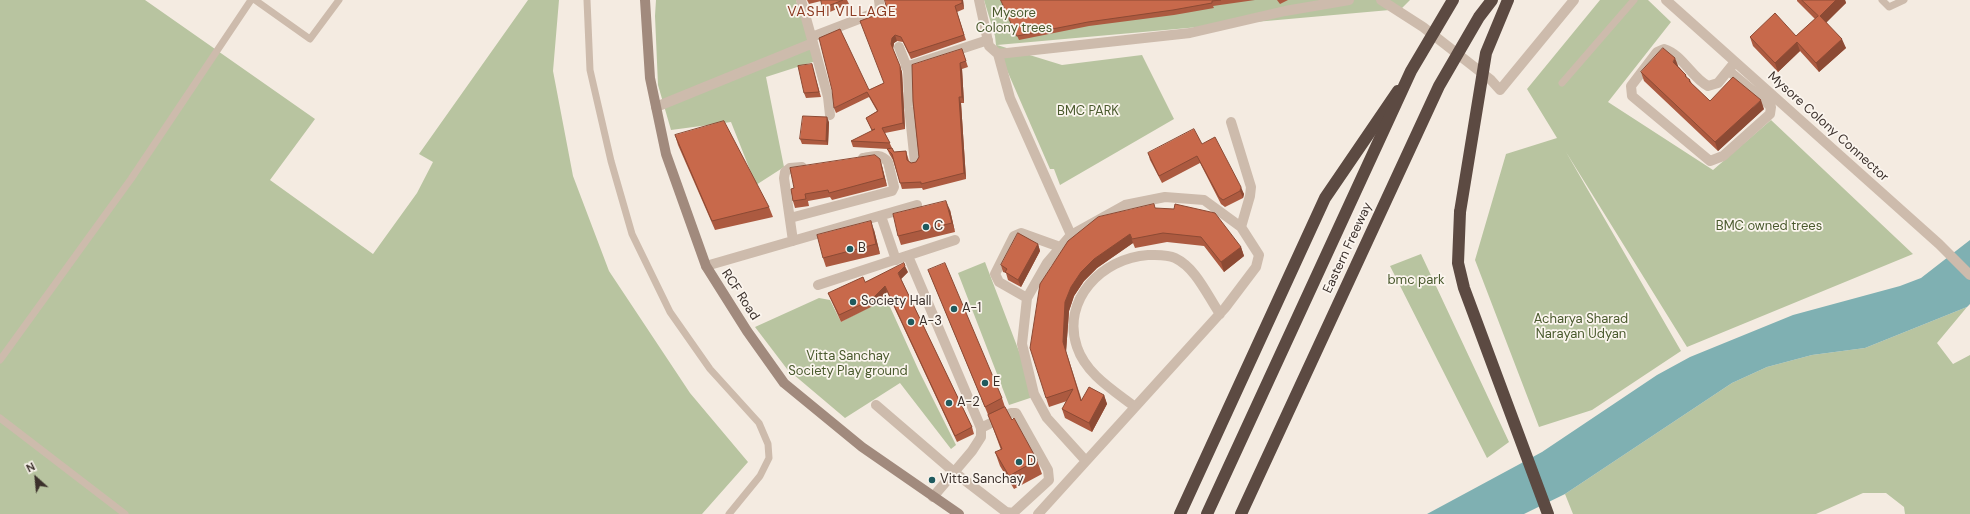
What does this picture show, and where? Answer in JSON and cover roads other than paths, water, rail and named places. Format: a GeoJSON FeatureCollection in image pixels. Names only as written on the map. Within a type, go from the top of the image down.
{"type":"FeatureCollection","features":[{"type":"Feature","properties":{"kind":"highway","name":"Eastern Freeway"},"geometry":{"type":"LineString","coordinates":[[1206,514],[1411,71],[1453,0]]}},
{"type":"Feature","properties":{"kind":"highway","name":"Eastern Freeway"},"geometry":{"type":"LineString","coordinates":[[1241,514],[1439,86],[1479,17],[1492,0]]}},
{"type":"Feature","properties":{"kind":"highway"},"geometry":{"type":"LineString","coordinates":[[1508,0],[1486,53],[1460,212],[1458,263],[1464,288],[1548,514]]}},
{"type":"Feature","properties":{"kind":"highway"},"geometry":{"type":"LineString","coordinates":[[1180,514],[1325,198],[1411,71]]}},
{"type":"Feature","properties":{"kind":"street","name":"RCF Road"},"geometry":{"type":"LineString","coordinates":[[645,0],[650,78],[666,154],[706,266],[747,331],[784,383],[857,443],[959,514]]}},
{"type":"Feature","properties":{"kind":"street"},"geometry":{"type":"LineString","coordinates":[[801,0],[828,97],[830,115]]}},
{"type":"Feature","properties":{"kind":"street"},"geometry":{"type":"LineString","coordinates":[[656,107],[877,12],[880,9],[879,0]]}},
{"type":"Feature","properties":{"kind":"street"},"geometry":{"type":"LineString","coordinates":[[979,0],[989,46],[998,54],[1010,98],[1071,235]]}},
{"type":"Feature","properties":{"kind":"street"},"geometry":{"type":"LineString","coordinates":[[998,54],[1190,33],[1285,10],[1349,0]]}},
{"type":"Feature","properties":{"kind":"street"},"geometry":{"type":"LineString","coordinates":[[1381,0],[1423,27],[1491,80],[1500,90],[1574,0]]}},
{"type":"Feature","properties":{"kind":"street","name":"Mysore Colony Connector"},"geometry":{"type":"LineString","coordinates":[[1666,0],[1939,244],[1970,275]]}},
{"type":"Feature","properties":{"kind":"street"},"geometry":{"type":"LineString","coordinates":[[906,67],[988,40]]}},
{"type":"Feature","properties":{"kind":"street"},"geometry":{"type":"LineString","coordinates":[[899,47],[908,72],[909,107],[915,163]]}},
{"type":"Feature","properties":{"kind":"street"},"geometry":{"type":"LineString","coordinates":[[1729,71],[1771,107],[1770,114],[1723,156],[1716,160],[1710,161],[1632,96],[1631,86],[1657,52],[1664,49],[1672,51],[1700,81],[1708,86],[1718,83],[1735,62]]}},
{"type":"Feature","properties":{"kind":"street"},"geometry":{"type":"LineString","coordinates":[[1231,122],[1251,187],[1250,196],[1241,227]]}},
{"type":"Feature","properties":{"kind":"street"},"geometry":{"type":"LineString","coordinates":[[790,218],[892,191],[894,189],[888,162],[882,157],[879,156],[849,160]]}},
{"type":"Feature","properties":{"kind":"street"},"geometry":{"type":"LineString","coordinates":[[793,241],[784,178],[785,172],[790,168],[812,165]]}},
{"type":"Feature","properties":{"kind":"street"},"geometry":{"type":"LineString","coordinates":[[1038,514],[1220,314],[1256,267],[1259,260],[1259,255],[1241,227],[1204,200],[1165,197],[1124,205],[1071,235],[1047,263],[1027,298],[1022,344],[1034,394],[1047,418],[1086,461]]}},
{"type":"Feature","properties":{"kind":"street"},"geometry":{"type":"LineString","coordinates":[[706,266],[917,205]]}},
{"type":"Feature","properties":{"kind":"street"},"geometry":{"type":"LineString","coordinates":[[882,216],[896,260]]}},
{"type":"Feature","properties":{"kind":"street"},"geometry":{"type":"LineString","coordinates":[[1027,298],[999,282],[995,274],[1014,236],[1021,233],[1060,247]]}},
{"type":"Feature","properties":{"kind":"street"},"geometry":{"type":"LineString","coordinates":[[818,285],[955,240]]}},
{"type":"Feature","properties":{"kind":"street"},"geometry":{"type":"LineString","coordinates":[[1135,408],[1090,371],[1077,347],[1073,323],[1078,301],[1090,284],[1103,270],[1120,260],[1147,255],[1174,257],[1189,268],[1220,314]]}},
{"type":"Feature","properties":{"kind":"street"},"geometry":{"type":"LineString","coordinates":[[908,256],[981,428],[981,437],[977,444],[933,497]]}},
{"type":"Feature","properties":{"kind":"street"},"geometry":{"type":"LineString","coordinates":[[876,405],[954,472],[1006,512],[1013,513],[1017,511],[1049,480],[1049,475],[1016,413],[1012,413],[981,428]]}},
{"type":"Feature","properties":{"kind":"lane"},"geometry":{"type":"LineString","coordinates":[[0,360],[131,179],[251,0]]}},
{"type":"Feature","properties":{"kind":"lane"},"geometry":{"type":"LineString","coordinates":[[255,0],[310,39],[338,0]]}},
{"type":"Feature","properties":{"kind":"lane"},"geometry":{"type":"LineString","coordinates":[[587,0],[590,70],[611,161],[632,234],[670,312],[710,368],[759,423],[768,444],[769,458],[760,476],[729,514]]}},
{"type":"Feature","properties":{"kind":"lane"},"geometry":{"type":"LineString","coordinates":[[1562,83],[1634,0]]}},
{"type":"Feature","properties":{"kind":"lane"},"geometry":{"type":"LineString","coordinates":[[1882,0],[1889,7],[1904,0]]}},
{"type":"Feature","properties":{"kind":"lane"},"geometry":{"type":"LineString","coordinates":[[0,418],[125,514]]}},
{"type":"Feature","properties":{"kind":"water"},"geometry":{"type":"Polygon","coordinates":[[[1970,240],[1970,304],[1967,307],[1865,348],[1812,355],[1767,367],[1732,383],[1565,494],[1524,514],[1427,514],[1542,452],[1657,375],[1690,357],[1793,315],[1900,286],[1921,278],[1970,240]]]}},
{"type":"Feature","properties":{"kind":"place","name":"C"},"geometry":{"type":"Point","coordinates":[926,227]}},
{"type":"Feature","properties":{"kind":"place","name":"B"},"geometry":{"type":"Point","coordinates":[850,249]}},
{"type":"Feature","properties":{"kind":"place","name":"Society Hall"},"geometry":{"type":"Point","coordinates":[853,302]}},
{"type":"Feature","properties":{"kind":"place","name":"A-1"},"geometry":{"type":"Point","coordinates":[954,309]}},
{"type":"Feature","properties":{"kind":"place","name":"A-3"},"geometry":{"type":"Point","coordinates":[911,322]}},
{"type":"Feature","properties":{"kind":"place","name":"E"},"geometry":{"type":"Point","coordinates":[985,383]}},
{"type":"Feature","properties":{"kind":"place","name":"A-2"},"geometry":{"type":"Point","coordinates":[949,403]}},
{"type":"Feature","properties":{"kind":"place","name":"D"},"geometry":{"type":"Point","coordinates":[1019,462]}},
{"type":"Feature","properties":{"kind":"place","name":"Vitta Sanchay"},"geometry":{"type":"Point","coordinates":[932,480]}},
{"type":"Feature","properties":{"kind":"district","name":"VASHI VILLAGE"},"geometry":{"type":"Point","coordinates":[842,12]}},
{"type":"Feature","properties":{"kind":"park label","name":"Mysore Colony trees"},"geometry":{"type":"Point","coordinates":[1014,22]}},
{"type":"Feature","properties":{"kind":"park label","name":"BMC PARK"},"geometry":{"type":"Point","coordinates":[1088,112]}},
{"type":"Feature","properties":{"kind":"park label","name":"BMC owned trees"},"geometry":{"type":"Point","coordinates":[1769,227]}},
{"type":"Feature","properties":{"kind":"park label","name":"bmc park"},"geometry":{"type":"Point","coordinates":[1416,281]}},
{"type":"Feature","properties":{"kind":"park label","name":"Acharya Sharad Narayan Udyan"},"geometry":{"type":"Point","coordinates":[1581,328]}},
{"type":"Feature","properties":{"kind":"park label","name":"Vitta Sanchay Society Play ground"},"geometry":{"type":"Point","coordinates":[848,364]}}]}
